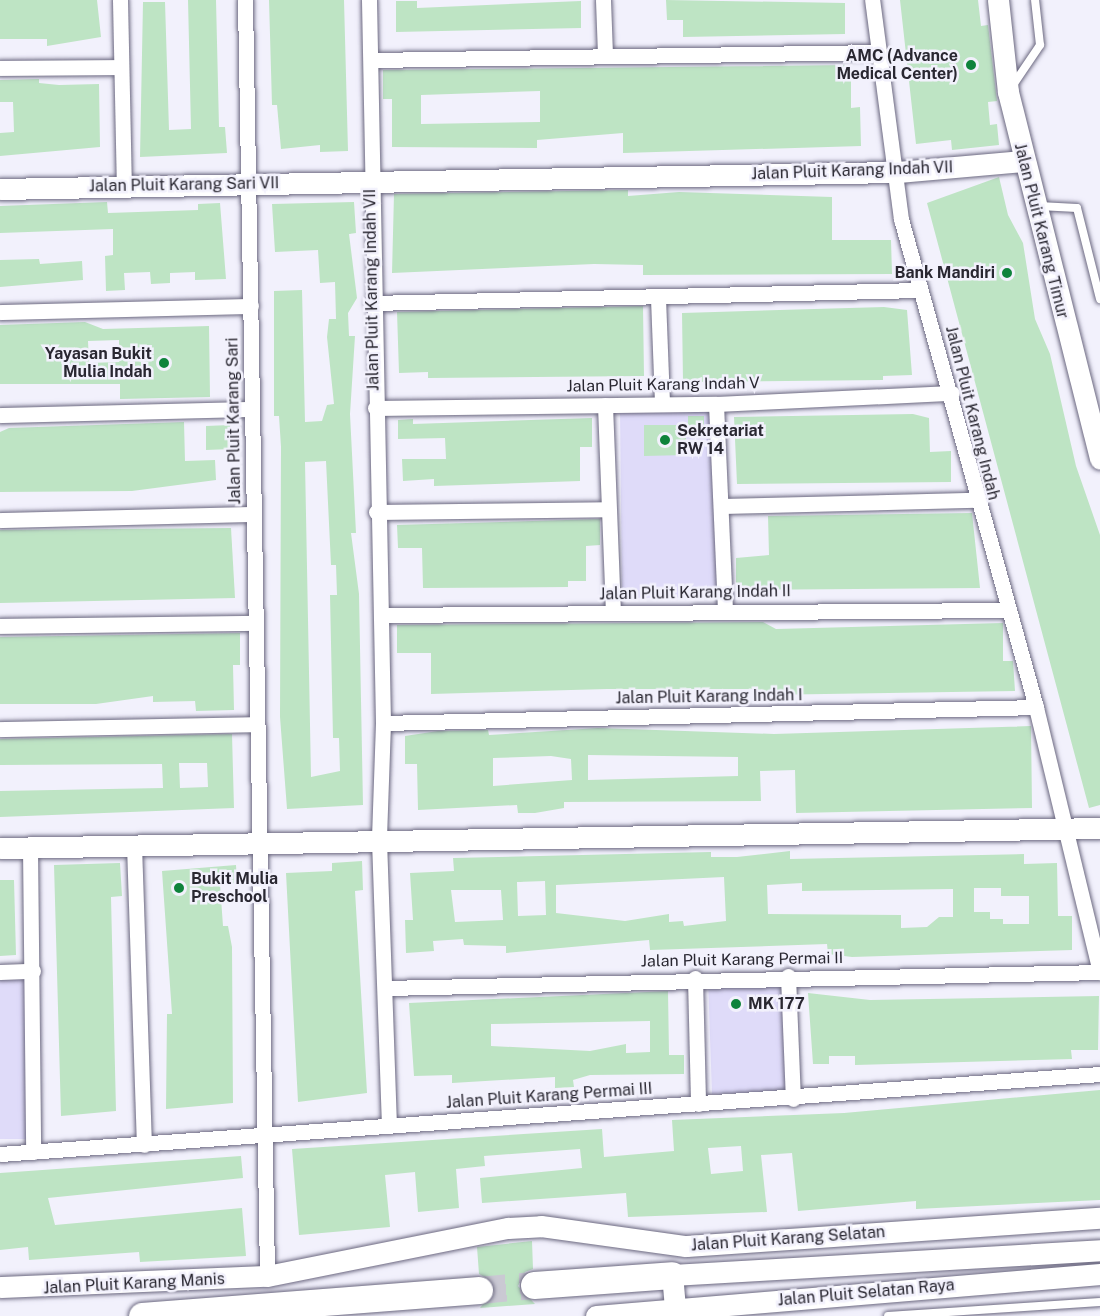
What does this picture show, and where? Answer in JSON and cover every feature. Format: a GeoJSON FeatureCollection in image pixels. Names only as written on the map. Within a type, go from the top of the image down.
{"type":"FeatureCollection","features":[{"type":"Feature","properties":{"kind":"highway"},"geometry":{"type":"LineString","coordinates":[[534,1285],[672,1275]]}},
{"type":"Feature","properties":{"kind":"highway"},"geometry":{"type":"LineString","coordinates":[[142,1316],[479,1290]]}},
{"type":"Feature","properties":{"kind":"street"},"geometry":{"type":"LineString","coordinates":[[120,0],[124,186]]}},
{"type":"Feature","properties":{"kind":"street","name":"Jalan Pluit Karang Sari"},"geometry":{"type":"LineString","coordinates":[[245,0],[250,183],[250,409],[257,724],[257,842],[267,1276]]}},
{"type":"Feature","properties":{"kind":"street"},"geometry":{"type":"LineString","coordinates":[[369,0],[371,60],[369,180]]}},
{"type":"Feature","properties":{"kind":"street"},"geometry":{"type":"LineString","coordinates":[[603,0],[605,55]]}},
{"type":"Feature","properties":{"kind":"street","name":"Jalan Pluit Karang Indah"},"geometry":{"type":"LineString","coordinates":[[872,0],[897,172],[901,219],[952,393],[975,500],[1036,706],[1100,972]]}},
{"type":"Feature","properties":{"kind":"street","name":"Jalan Pluit Karang Timur"},"geometry":{"type":"LineString","coordinates":[[998,0],[1008,92],[1034,206],[1100,459]]}},
{"type":"Feature","properties":{"kind":"street"},"geometry":{"type":"LineString","coordinates":[[371,60],[879,52]]}},
{"type":"Feature","properties":{"kind":"street"},"geometry":{"type":"LineString","coordinates":[[0,68],[121,67]]}},
{"type":"Feature","properties":{"kind":"street","name":"Jalan Pluit Karang Indah VII"},"geometry":{"type":"LineString","coordinates":[[389,1126],[379,840],[383,723],[382,615],[376,512],[369,180],[897,172],[1024,161]]}},
{"type":"Feature","properties":{"kind":"street","name":"Jalan Pluit Karang Sari VII"},"geometry":{"type":"LineString","coordinates":[[0,189],[369,180]]}},
{"type":"Feature","properties":{"kind":"street"},"geometry":{"type":"LineString","coordinates":[[372,303],[920,290]]}},
{"type":"Feature","properties":{"kind":"street"},"geometry":{"type":"LineString","coordinates":[[658,298],[662,403]]}},
{"type":"Feature","properties":{"kind":"street"},"geometry":{"type":"LineString","coordinates":[[0,312],[251,306]]}},
{"type":"Feature","properties":{"kind":"street","name":"Jalan Pluit Karang Indah V"},"geometry":{"type":"LineString","coordinates":[[375,408],[716,404],[952,393]]}},
{"type":"Feature","properties":{"kind":"street"},"geometry":{"type":"LineString","coordinates":[[716,404],[725,610]]}},
{"type":"Feature","properties":{"kind":"street"},"geometry":{"type":"LineString","coordinates":[[605,405],[613,612]]}},
{"type":"Feature","properties":{"kind":"street"},"geometry":{"type":"LineString","coordinates":[[0,415],[250,409]]}},
{"type":"Feature","properties":{"kind":"street"},"geometry":{"type":"LineString","coordinates":[[722,506],[975,500]]}},
{"type":"Feature","properties":{"kind":"street"},"geometry":{"type":"LineString","coordinates":[[376,512],[608,509]]}},
{"type":"Feature","properties":{"kind":"street"},"geometry":{"type":"LineString","coordinates":[[0,520],[253,514]]}},
{"type":"Feature","properties":{"kind":"street","name":"Jalan Pluit Karang Indah II"},"geometry":{"type":"LineString","coordinates":[[382,615],[725,610],[1008,610]]}},
{"type":"Feature","properties":{"kind":"street"},"geometry":{"type":"LineString","coordinates":[[0,626],[255,623]]}},
{"type":"Feature","properties":{"kind":"street","name":"Jalan Pluit Karang Indah I"},"geometry":{"type":"LineString","coordinates":[[383,723],[1036,706]]}},
{"type":"Feature","properties":{"kind":"street"},"geometry":{"type":"LineString","coordinates":[[0,729],[257,724]]}},
{"type":"Feature","properties":{"kind":"street"},"geometry":{"type":"LineString","coordinates":[[0,848],[1100,828]]}},
{"type":"Feature","properties":{"kind":"street"},"geometry":{"type":"LineString","coordinates":[[134,845],[144,1145]]}},
{"type":"Feature","properties":{"kind":"street"},"geometry":{"type":"LineString","coordinates":[[30,847],[33,1152]]}},
{"type":"Feature","properties":{"kind":"street"},"geometry":{"type":"LineString","coordinates":[[0,972],[33,970]]}},
{"type":"Feature","properties":{"kind":"street","name":"Jalan Pluit Karang Permai II"},"geometry":{"type":"LineString","coordinates":[[385,988],[695,978],[1100,972]]}},
{"type":"Feature","properties":{"kind":"street"},"geometry":{"type":"LineString","coordinates":[[788,976],[793,1099]]}},
{"type":"Feature","properties":{"kind":"street"},"geometry":{"type":"LineString","coordinates":[[695,978],[698,1104]]}},
{"type":"Feature","properties":{"kind":"street","name":"Jalan Pluit Karang Permai III"},"geometry":{"type":"LineString","coordinates":[[0,1154],[793,1099],[1100,1074]]}},
{"type":"Feature","properties":{"kind":"street","name":"Jalan Pluit Karang Selatan"},"geometry":{"type":"LineString","coordinates":[[267,1276],[508,1228],[541,1226],[686,1246],[1100,1218]]}},
{"type":"Feature","properties":{"kind":"street","name":"Jalan Pluit Selatan Raya"},"geometry":{"type":"LineString","coordinates":[[672,1275],[1100,1250]]}},
{"type":"Feature","properties":{"kind":"street","name":"Jalan Pluit Selatan Raya"},"geometry":{"type":"LineString","coordinates":[[596,1316],[1100,1274]]}},
{"type":"Feature","properties":{"kind":"street"},"geometry":{"type":"LineString","coordinates":[[672,1275],[675,1308]]}},
{"type":"Feature","properties":{"kind":"street","name":"Jalan Pluit Karang Manis"},"geometry":{"type":"LineString","coordinates":[[0,1287],[267,1276]]}},
{"type":"Feature","properties":{"kind":"lane"},"geometry":{"type":"LineString","coordinates":[[1008,92],[1040,45],[1035,0]]}},
{"type":"Feature","properties":{"kind":"lane"},"geometry":{"type":"LineString","coordinates":[[1034,206],[1077,208],[1100,299]]}},
{"type":"Feature","properties":{"kind":"lane"},"geometry":{"type":"LineString","coordinates":[[888,1316],[1100,1302]]}},
{"type":"Feature","properties":{"kind":"shaded area"},"geometry":{"type":"Polygon","coordinates":[[[715,405],[717,597],[622,598],[620,406],[715,405]]]}},
{"type":"Feature","properties":{"kind":"shaded area"},"geometry":{"type":"Polygon","coordinates":[[[791,976],[795,1091],[712,1094],[708,978],[791,976]]]}},
{"type":"Feature","properties":{"kind":"shaded area"},"geometry":{"type":"Polygon","coordinates":[[[0,977],[31,977],[32,1139],[0,1139],[0,977]]]}},
{"type":"Feature","properties":{"kind":"building"},"geometry":{"type":"Polygon","coordinates":[[[0,0],[97,0],[101,37],[47,46],[47,39],[0,39],[0,0]]]}},
{"type":"Feature","properties":{"kind":"building"},"geometry":{"type":"Polygon","coordinates":[[[188,0],[216,0],[219,127],[225,127],[227,153],[140,157],[143,2],[165,2],[169,130],[191,129],[188,0]]]}},
{"type":"Feature","properties":{"kind":"building"},"geometry":{"type":"Polygon","coordinates":[[[269,0],[344,0],[348,151],[320,152],[320,145],[281,149],[277,105],[272,105],[269,0]]]}},
{"type":"Feature","properties":{"kind":"building"},"geometry":{"type":"Polygon","coordinates":[[[666,0],[845,3],[845,34],[683,37],[683,20],[667,20],[666,0]]]}},
{"type":"Feature","properties":{"kind":"building"},"geometry":{"type":"Polygon","coordinates":[[[900,0],[978,0],[981,26],[988,25],[997,101],[988,102],[990,125],[997,124],[999,145],[952,150],[951,140],[916,144],[900,0]]]}},
{"type":"Feature","properties":{"kind":"building"},"geometry":{"type":"Polygon","coordinates":[[[396,1],[417,1],[417,8],[581,1],[581,28],[396,32],[396,1]]]}},
{"type":"Feature","properties":{"kind":"building"},"geometry":{"type":"Polygon","coordinates":[[[851,65],[851,108],[860,107],[861,146],[623,153],[623,133],[537,140],[537,148],[392,147],[392,99],[383,99],[383,70],[851,65]],[[540,91],[421,95],[421,124],[540,122],[540,91]]]}},
{"type":"Feature","properties":{"kind":"building"},"geometry":{"type":"Polygon","coordinates":[[[39,79],[39,83],[59,85],[99,84],[100,147],[0,156],[0,133],[14,132],[13,102],[0,102],[0,80],[39,79]]]}},
{"type":"Feature","properties":{"kind":"building"},"geometry":{"type":"Polygon","coordinates":[[[999,177],[1008,215],[1023,243],[1035,319],[1050,354],[1076,466],[1100,535],[1100,805],[1089,808],[927,203],[999,177]]]}},
{"type":"Feature","properties":{"kind":"building"},"geometry":{"type":"Polygon","coordinates":[[[628,190],[628,196],[679,192],[832,197],[832,240],[891,240],[892,274],[643,275],[643,265],[594,264],[392,273],[394,194],[628,190]]]}},
{"type":"Feature","properties":{"kind":"building"},"geometry":{"type":"Polygon","coordinates":[[[107,202],[108,213],[198,210],[198,204],[220,203],[226,279],[195,280],[195,272],[170,273],[170,283],[151,284],[150,272],[124,273],[125,290],[106,291],[105,256],[113,255],[113,229],[0,233],[0,206],[107,202]]]}},
{"type":"Feature","properties":{"kind":"building"},"geometry":{"type":"Polygon","coordinates":[[[354,202],[356,233],[349,234],[357,298],[348,313],[349,336],[355,336],[350,414],[356,533],[351,533],[359,594],[363,805],[287,809],[280,717],[281,447],[279,416],[274,416],[274,291],[302,290],[305,422],[322,421],[327,405],[334,404],[327,337],[329,319],[336,319],[335,282],[320,283],[318,250],[275,252],[272,204],[354,202]],[[326,461],[305,462],[311,777],[340,771],[339,738],[333,738],[330,595],[337,595],[336,565],[331,565],[326,461]]]}},
{"type":"Feature","properties":{"kind":"building"},"geometry":{"type":"Polygon","coordinates":[[[39,259],[40,264],[82,261],[83,280],[0,287],[0,260],[39,259]]]}},
{"type":"Feature","properties":{"kind":"building"},"geometry":{"type":"Polygon","coordinates":[[[643,306],[644,376],[428,378],[428,372],[399,373],[397,312],[643,306]]]}},
{"type":"Feature","properties":{"kind":"building"},"geometry":{"type":"Polygon","coordinates":[[[884,307],[907,310],[912,375],[883,376],[883,380],[683,382],[682,313],[884,307]]]}},
{"type":"Feature","properties":{"kind":"building"},"geometry":{"type":"Polygon","coordinates":[[[85,322],[103,329],[209,326],[210,397],[120,399],[120,384],[0,384],[0,325],[85,322]],[[119,340],[88,341],[89,363],[119,362],[119,340]]]}},
{"type":"Feature","properties":{"kind":"building"},"geometry":{"type":"Polygon","coordinates":[[[913,414],[929,418],[930,452],[951,451],[951,482],[737,484],[734,417],[913,414]]]}},
{"type":"Feature","properties":{"kind":"building"},"geometry":{"type":"Polygon","coordinates":[[[688,416],[704,416],[704,428],[688,428],[688,416]]]}},
{"type":"Feature","properties":{"kind":"building"},"geometry":{"type":"Polygon","coordinates":[[[592,418],[592,447],[580,447],[580,481],[434,486],[434,479],[403,481],[402,459],[446,459],[445,438],[398,439],[398,420],[413,419],[413,424],[592,418]]]}},
{"type":"Feature","properties":{"kind":"building"},"geometry":{"type":"Polygon","coordinates":[[[184,422],[185,461],[215,460],[216,480],[132,491],[0,492],[0,432],[9,428],[184,422]]]}},
{"type":"Feature","properties":{"kind":"building"},"geometry":{"type":"Polygon","coordinates":[[[230,425],[231,449],[206,450],[206,426],[230,425]]]}},
{"type":"Feature","properties":{"kind":"building","name":"Sekretariat RW 14"},"geometry":{"type":"Polygon","coordinates":[[[644,425],[686,425],[686,455],[644,456],[644,425]]]}},
{"type":"Feature","properties":{"kind":"building"},"geometry":{"type":"Polygon","coordinates":[[[972,513],[980,588],[736,590],[736,558],[769,555],[768,516],[972,513]]]}},
{"type":"Feature","properties":{"kind":"building"},"geometry":{"type":"Polygon","coordinates":[[[600,519],[600,545],[586,546],[586,581],[568,581],[568,587],[423,588],[422,548],[398,548],[397,525],[600,519]]]}},
{"type":"Feature","properties":{"kind":"building"},"geometry":{"type":"Polygon","coordinates":[[[231,528],[235,598],[0,603],[0,530],[231,528]]]}},
{"type":"Feature","properties":{"kind":"building"},"geometry":{"type":"Polygon","coordinates":[[[763,622],[776,629],[1003,623],[1003,661],[1013,661],[1015,691],[754,695],[754,689],[607,689],[431,694],[431,653],[397,653],[397,625],[763,622]]]}},
{"type":"Feature","properties":{"kind":"building"},"geometry":{"type":"Polygon","coordinates":[[[240,633],[240,665],[233,665],[234,710],[196,711],[195,701],[153,702],[153,696],[96,704],[0,704],[0,637],[240,633]]]}},
{"type":"Feature","properties":{"kind":"building"},"geometry":{"type":"Polygon","coordinates":[[[1031,726],[1032,808],[796,813],[795,770],[760,771],[761,801],[564,802],[564,808],[535,813],[518,813],[517,805],[418,810],[417,764],[405,764],[405,736],[438,731],[488,730],[489,735],[598,728],[774,734],[1031,726]],[[588,755],[588,780],[738,776],[738,757],[588,755]],[[551,756],[493,758],[493,786],[572,780],[571,759],[551,756]]]}},
{"type":"Feature","properties":{"kind":"building"},"geometry":{"type":"Polygon","coordinates":[[[232,734],[234,808],[0,817],[0,791],[163,788],[162,764],[0,765],[0,739],[232,734]],[[179,763],[180,788],[208,787],[207,763],[179,763]]]}},
{"type":"Feature","properties":{"kind":"building"},"geometry":{"type":"Polygon","coordinates":[[[790,851],[790,859],[1024,854],[1024,864],[1057,863],[1058,916],[1072,916],[1072,950],[852,957],[828,954],[827,944],[650,950],[649,940],[506,953],[506,946],[464,945],[463,939],[433,941],[434,951],[406,953],[405,920],[413,920],[410,873],[454,871],[453,858],[711,852],[711,857],[737,857],[790,851]],[[724,877],[556,885],[556,913],[625,921],[669,914],[669,922],[683,921],[684,926],[726,921],[724,877]],[[545,881],[517,882],[518,916],[546,915],[545,881]],[[802,883],[767,885],[768,914],[901,915],[901,928],[927,927],[939,917],[953,917],[953,889],[802,891],[802,883]],[[974,888],[974,912],[990,912],[990,919],[1003,919],[1003,924],[1029,924],[1029,896],[1001,896],[1001,888],[974,888]],[[451,890],[455,922],[503,920],[501,890],[451,890]]]}},
{"type":"Feature","properties":{"kind":"building"},"geometry":{"type":"Polygon","coordinates":[[[362,861],[363,890],[355,891],[367,1093],[298,1102],[286,873],[332,871],[332,863],[362,861]]]}},
{"type":"Feature","properties":{"kind":"building"},"geometry":{"type":"Polygon","coordinates":[[[120,863],[122,896],[111,897],[116,1111],[61,1116],[54,865],[120,863]]]}},
{"type":"Feature","properties":{"kind":"building"},"geometry":{"type":"Polygon","coordinates":[[[236,865],[237,883],[220,884],[223,926],[228,926],[232,947],[233,1103],[166,1109],[167,1014],[172,1014],[162,871],[236,865]]]}},
{"type":"Feature","properties":{"kind":"building"},"geometry":{"type":"Polygon","coordinates":[[[0,880],[14,880],[16,955],[0,956],[0,880]]]}},
{"type":"Feature","properties":{"kind":"building"},"geometry":{"type":"Polygon","coordinates":[[[668,991],[669,1055],[684,1055],[684,1074],[590,1075],[573,1080],[574,1087],[555,1088],[555,1077],[452,1083],[452,1075],[414,1076],[409,1003],[668,991]],[[650,1021],[491,1024],[491,1046],[590,1051],[626,1044],[626,1053],[650,1052],[650,1021]]]}},
{"type":"Feature","properties":{"kind":"building"},"geometry":{"type":"Polygon","coordinates":[[[808,993],[870,1000],[1099,996],[1098,1050],[1071,1050],[1072,1059],[855,1065],[855,1056],[829,1056],[829,1064],[813,1064],[808,993]]]}},
{"type":"Feature","properties":{"kind":"building"},"geometry":{"type":"Polygon","coordinates":[[[1100,1090],[1100,1200],[916,1209],[916,1201],[798,1211],[792,1153],[761,1155],[767,1212],[628,1217],[626,1193],[482,1203],[480,1178],[582,1168],[580,1149],[484,1156],[485,1166],[456,1169],[459,1208],[418,1212],[415,1172],[385,1175],[390,1227],[299,1235],[292,1149],[602,1129],[604,1157],[674,1151],[672,1120],[844,1113],[1100,1090]],[[741,1146],[708,1148],[711,1174],[743,1171],[741,1146]]]}},
{"type":"Feature","properties":{"kind":"building"},"geometry":{"type":"Polygon","coordinates":[[[241,1156],[243,1178],[48,1198],[55,1225],[242,1208],[246,1256],[140,1262],[139,1252],[29,1260],[28,1247],[0,1250],[0,1173],[241,1156]]]}},
{"type":"Feature","properties":{"kind":"building"},"geometry":{"type":"Polygon","coordinates":[[[532,1241],[533,1269],[525,1272],[518,1286],[535,1304],[480,1308],[495,1289],[492,1281],[479,1274],[477,1247],[532,1241]]]}},
{"type":"Feature","properties":{"kind":"tunnel"},"geometry":{"type":"LineString","coordinates":[[479,1290],[534,1285]]}},
{"type":"Feature","properties":{"kind":"place","name":"AMC (Advance Medical Center)"},"geometry":{"type":"Point","coordinates":[971,65]}},
{"type":"Feature","properties":{"kind":"place","name":"Bank Mandiri"},"geometry":{"type":"Point","coordinates":[1007,273]}},
{"type":"Feature","properties":{"kind":"place","name":"Yayasan Bukit Mulia Indah"},"geometry":{"type":"Point","coordinates":[164,363]}},
{"type":"Feature","properties":{"kind":"place","name":"Sekretariat RW 14"},"geometry":{"type":"Point","coordinates":[665,440]}},
{"type":"Feature","properties":{"kind":"place","name":"Bukit Mulia Preschool"},"geometry":{"type":"Point","coordinates":[179,888]}},
{"type":"Feature","properties":{"kind":"place","name":"MK 177"},"geometry":{"type":"Point","coordinates":[736,1004]}}]}
